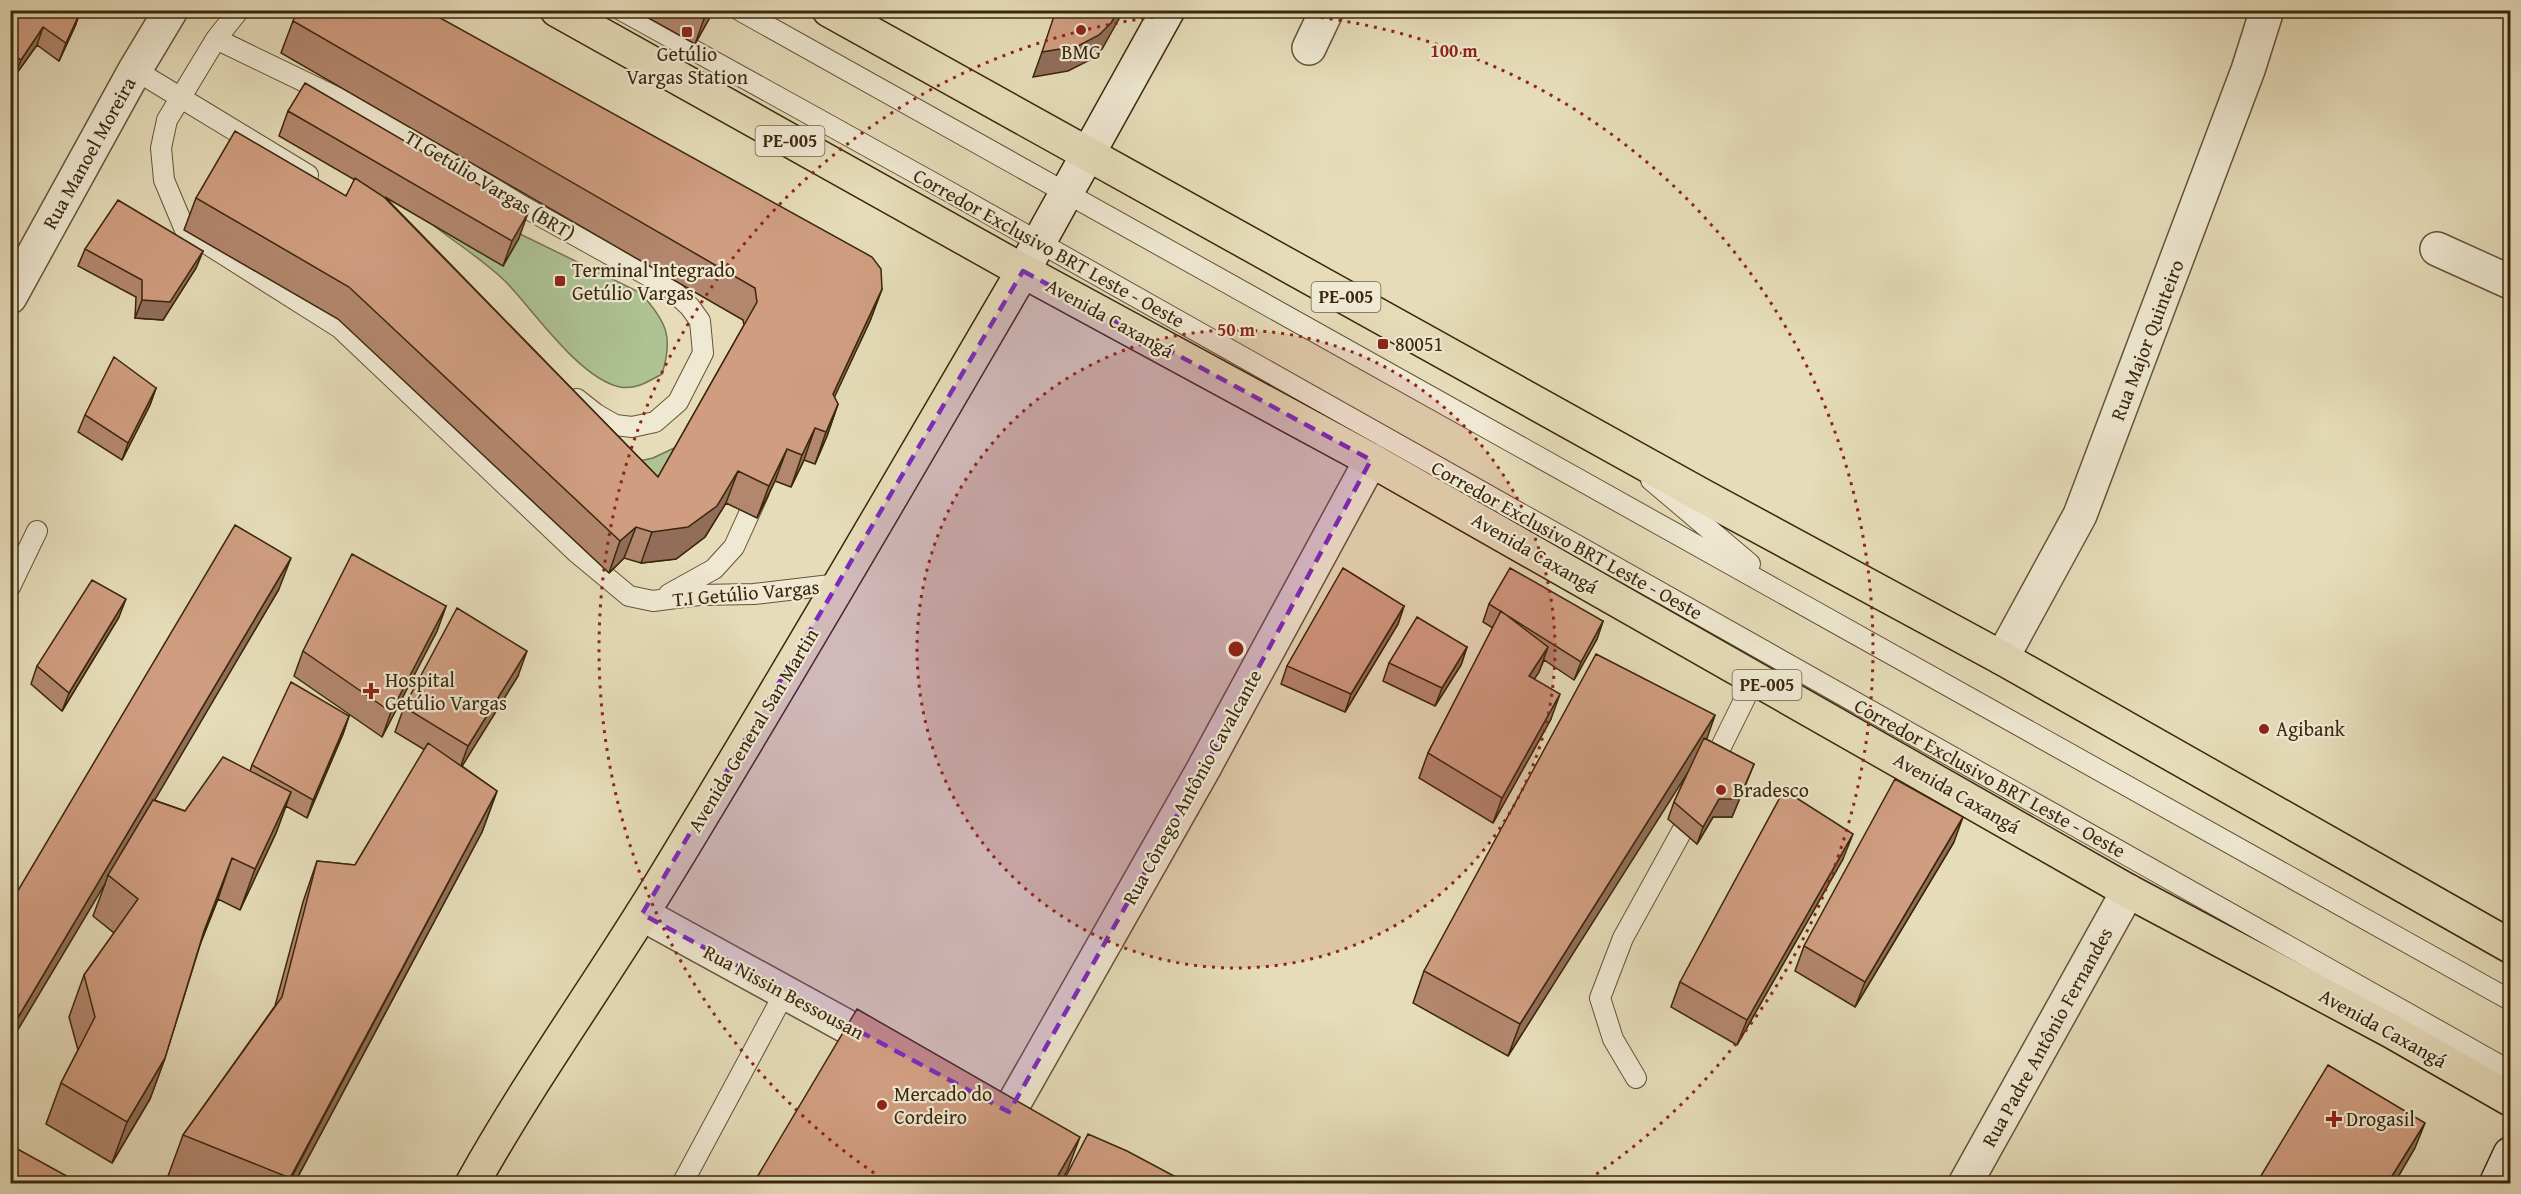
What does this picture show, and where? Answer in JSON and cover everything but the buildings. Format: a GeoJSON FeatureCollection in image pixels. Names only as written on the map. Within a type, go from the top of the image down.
{"type":"FeatureCollection","features":[{"type":"Feature","properties":{"kind":"main road","name":"Avenida Caxangá"},"geometry":{"type":"LineString","coordinates":[[557,10],[1023,271],[1371,460],[2128,891],[2391,1031],[2511,1099]]}},
{"type":"Feature","properties":{"kind":"main road","name":"PE-005"},"geometry":{"type":"LineString","coordinates":[[829,10],[1604,441],[2002,658],[2511,946]]}},
{"type":"Feature","properties":{"kind":"main road","name":"Avenida General San Martin"},"geometry":{"type":"LineString","coordinates":[[474,1182],[512,1116],[642,914],[739,756],[1023,271]]}},
{"type":"Feature","properties":{"kind":"street","name":"Rua Manoel Moreira"},"geometry":{"type":"LineString","coordinates":[[10,297],[135,70],[171,10]]}},
{"type":"Feature","properties":{"kind":"street"},"geometry":{"type":"LineString","coordinates":[[1023,271],[1168,10]]}},
{"type":"Feature","properties":{"kind":"street"},"geometry":{"type":"LineString","coordinates":[[1309,48],[1327,10]]}},
{"type":"Feature","properties":{"kind":"street","name":"Rua Major Quinteiro"},"geometry":{"type":"LineString","coordinates":[[2002,658],[2080,514],[2227,125],[2267,10]]}},
{"type":"Feature","properties":{"kind":"street"},"geometry":{"type":"LineString","coordinates":[[2437,249],[2511,282]]}},
{"type":"Feature","properties":{"kind":"street","name":"Rua Cônego Antônio Cavalcante"},"geometry":{"type":"LineString","coordinates":[[1009,1112],[1204,768],[1371,460]]}},
{"type":"Feature","properties":{"kind":"street","name":"Rua Padre Antônio Fernandes"},"geometry":{"type":"LineString","coordinates":[[1965,1184],[2128,891]]}},
{"type":"Feature","properties":{"kind":"street","name":"Rua Nissin Bessousan"},"geometry":{"type":"LineString","coordinates":[[642,914],[916,1064]]}},
{"type":"Feature","properties":{"kind":"street"},"geometry":{"type":"LineString","coordinates":[[978,1096],[1037,1127]]}},
{"type":"Feature","properties":{"kind":"street"},"geometry":{"type":"LineString","coordinates":[[2496,1184],[2511,1154]]}},
{"type":"Feature","properties":{"kind":"lane"},"geometry":{"type":"LineString","coordinates":[[239,10],[216,39],[167,120],[161,148],[164,180],[185,230],[340,328],[576,552],[628,596],[653,601],[714,569],[734,547],[762,485]]}},
{"type":"Feature","properties":{"kind":"lane","name":"Corredor Exclusivo BRT Leste - Oeste"},"geometry":{"type":"LineString","coordinates":[[621,10],[1039,242],[2511,1071]]}},
{"type":"Feature","properties":{"kind":"lane"},"geometry":{"type":"LineString","coordinates":[[739,10],[2511,1000]]}},
{"type":"Feature","properties":{"kind":"lane","name":"TI Getúlio Vargas (BRT)"},"geometry":{"type":"LineString","coordinates":[[216,39],[367,112],[524,207],[670,288],[690,307],[700,321],[703,353],[678,402],[655,422],[632,427],[615,425],[596,414],[562,388]]}},
{"type":"Feature","properties":{"kind":"lane"},"geometry":{"type":"LineString","coordinates":[[135,70],[328,188]]}},
{"type":"Feature","properties":{"kind":"lane"},"geometry":{"type":"LineString","coordinates":[[1604,441],[1786,594]]}},
{"type":"Feature","properties":{"kind":"lane"},"geometry":{"type":"LineString","coordinates":[[10,587],[37,531]]}},
{"type":"Feature","properties":{"kind":"lane","name":"T.I Getúlio Vargas"},"geometry":{"type":"LineString","coordinates":[[653,601],[699,595],[754,594],[839,584]]}},
{"type":"Feature","properties":{"kind":"lane"},"geometry":{"type":"LineString","coordinates":[[1713,763],[1755,678]]}},
{"type":"Feature","properties":{"kind":"lane"},"geometry":{"type":"LineString","coordinates":[[1636,1078],[1613,1039],[1600,998],[1623,938],[1682,831]]}},
{"type":"Feature","properties":{"kind":"lane"},"geometry":{"type":"LineString","coordinates":[[682,1184],[784,992]]}},
{"type":"Feature","properties":{"kind":"highlighted area"},"geometry":{"type":"Polygon","coordinates":[[[1023,271],[1371,460],[1204,768],[1009,1112],[642,914],[1023,271]]]}},
{"type":"Feature","properties":{"kind":"green space"},"geometry":{"type":"Polygon","coordinates":[[[475,212],[641,293],[657,313],[665,330],[667,349],[662,374],[637,386],[626,388],[605,381],[589,371],[558,342],[498,274],[433,225],[503,265],[475,212]]]}},
{"type":"Feature","properties":{"kind":"green space"},"geometry":{"type":"Polygon","coordinates":[[[674,448],[647,509],[630,463],[653,458],[674,448]]]}},
{"type":"Feature","properties":{"kind":"place","name":"BMG"},"geometry":{"type":"Point","coordinates":[1081,30]}},
{"type":"Feature","properties":{"kind":"place","name":"Getúlio Vargas Station"},"geometry":{"type":"Point","coordinates":[687,32]}},
{"type":"Feature","properties":{"kind":"place","name":"Terminal Integrado Getúlio Vargas"},"geometry":{"type":"Point","coordinates":[560,281]}},
{"type":"Feature","properties":{"kind":"place","name":"80051"},"geometry":{"type":"Point","coordinates":[1383,344]}},
{"type":"Feature","properties":{"kind":"place","name":"Hospital Getúlio Vargas"},"geometry":{"type":"Point","coordinates":[371,691]}},
{"type":"Feature","properties":{"kind":"place","name":"Agibank"},"geometry":{"type":"Point","coordinates":[2264,729]}},
{"type":"Feature","properties":{"kind":"place","name":"Bradesco"},"geometry":{"type":"Point","coordinates":[1721,790]}},
{"type":"Feature","properties":{"kind":"place","name":"Mercado do Cordeiro"},"geometry":{"type":"Point","coordinates":[882,1105]}},
{"type":"Feature","properties":{"kind":"place","name":"Drogasil"},"geometry":{"type":"Point","coordinates":[2334,1119]}}]}
